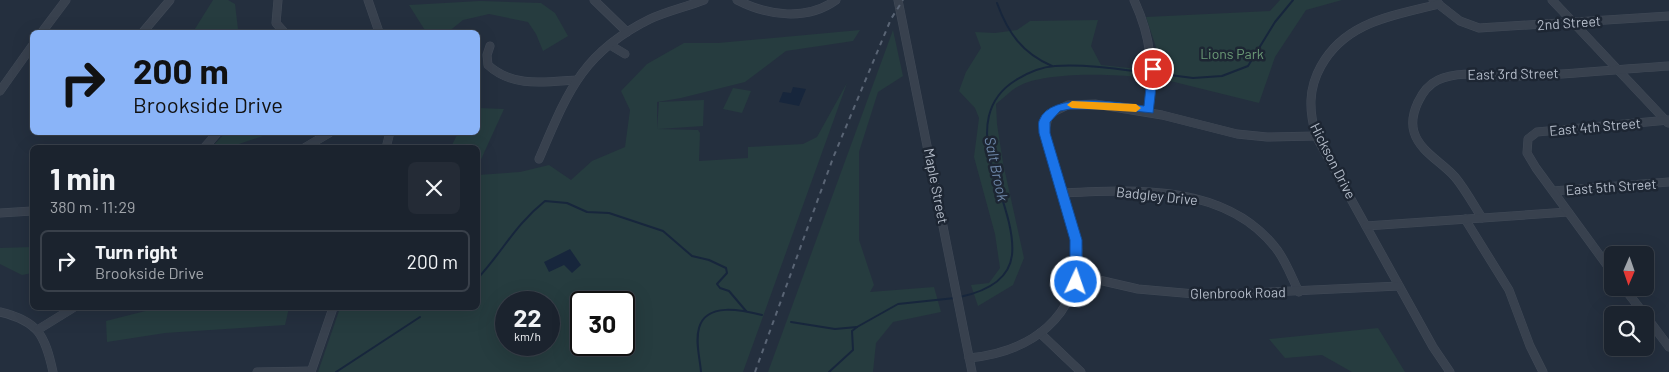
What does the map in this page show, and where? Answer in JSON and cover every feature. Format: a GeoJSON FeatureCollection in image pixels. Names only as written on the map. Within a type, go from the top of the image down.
{"type":"FeatureCollection","features":[{"type":"Feature","properties":{"kind":"street"},"geometry":{"type":"LineString","coordinates":[[44,30],[66,0]]}},
{"type":"Feature","properties":{"kind":"street"},"geometry":{"type":"LineString","coordinates":[[145,30],[170,0]]}},
{"type":"Feature","properties":{"kind":"street"},"geometry":{"type":"LineString","coordinates":[[278,0],[276,23],[282,30]]}},
{"type":"Feature","properties":{"kind":"street"},"geometry":{"type":"LineString","coordinates":[[368,0],[378,30]]}},
{"type":"Feature","properties":{"kind":"street"},"geometry":{"type":"LineString","coordinates":[[594,0],[627,32]]}},
{"type":"Feature","properties":{"kind":"street"},"geometry":{"type":"LineString","coordinates":[[539,159],[576,80],[610,45],[627,32],[651,19],[685,3],[704,0]]}},
{"type":"Feature","properties":{"kind":"street"},"geometry":{"type":"LineString","coordinates":[[737,0],[753,8],[782,14],[818,10],[836,0]]}},
{"type":"Feature","properties":{"kind":"street","name":"Maple Street"},"geometry":{"type":"LineString","coordinates":[[898,0],[972,372]]}},
{"type":"Feature","properties":{"kind":"street"},"geometry":{"type":"LineString","coordinates":[[1134,0],[1147,27],[1151,45],[1153,73],[1149,110]]}},
{"type":"Feature","properties":{"kind":"street"},"geometry":{"type":"LineString","coordinates":[[1552,0],[1668,122]]}},
{"type":"Feature","properties":{"kind":"street","name":"2nd Street"},"geometry":{"type":"LineString","coordinates":[[1436,2],[1458,21],[1479,28],[1669,16]]}},
{"type":"Feature","properties":{"kind":"street","name":"Hickson Drive"},"geometry":{"type":"LineString","coordinates":[[1436,2],[1370,24],[1339,41],[1313,77],[1310,87],[1309,109],[1316,136],[1433,347],[1450,372]]}},
{"type":"Feature","properties":{"kind":"street"},"geometry":{"type":"LineString","coordinates":[[610,45],[625,54]]}},
{"type":"Feature","properties":{"kind":"street"},"geometry":{"type":"LineString","coordinates":[[490,46],[487,55],[488,65],[502,77],[529,82],[576,80]]}},
{"type":"Feature","properties":{"kind":"street"},"geometry":{"type":"LineString","coordinates":[[0,91],[30,49]]}},
{"type":"Feature","properties":{"kind":"street","name":"East 3rd Street"},"geometry":{"type":"LineString","coordinates":[[1482,218],[1455,178],[1429,154],[1417,138],[1414,123],[1420,100],[1425,90],[1433,83],[1457,76],[1517,76],[1669,66]]}},
{"type":"Feature","properties":{"kind":"street"},"geometry":{"type":"LineString","coordinates":[[969,358],[992,356],[1009,351],[1040,334],[1066,305],[1077,275],[1076,240],[1044,133],[1045,121],[1051,112],[1060,107],[1074,104],[1114,106],[1149,110],[1209,128],[1237,134],[1316,136]]}},
{"type":"Feature","properties":{"kind":"street","name":"East 4th Street"},"geometry":{"type":"LineString","coordinates":[[1553,191],[1527,153],[1528,139],[1537,132],[1668,122]]}},
{"type":"Feature","properties":{"kind":"street"},"geometry":{"type":"LineString","coordinates":[[207,145],[215,135]]}},
{"type":"Feature","properties":{"kind":"street"},"geometry":{"type":"LineString","coordinates":[[309,145],[326,135]]}},
{"type":"Feature","properties":{"kind":"street","name":"East 5th Street"},"geometry":{"type":"LineString","coordinates":[[1553,191],[1669,182]]}},
{"type":"Feature","properties":{"kind":"street","name":"Badgley Drive"},"geometry":{"type":"LineString","coordinates":[[1063,194],[1117,191],[1143,192],[1196,199],[1227,208],[1249,222],[1267,238],[1281,256],[1298,292]]}},
{"type":"Feature","properties":{"kind":"street"},"geometry":{"type":"LineString","coordinates":[[1553,191],[1604,261]]}},
{"type":"Feature","properties":{"kind":"street"},"geometry":{"type":"LineString","coordinates":[[0,213],[30,211]]}},
{"type":"Feature","properties":{"kind":"street"},"geometry":{"type":"LineString","coordinates":[[1366,226],[1568,212]]}},
{"type":"Feature","properties":{"kind":"street"},"geometry":{"type":"LineString","coordinates":[[1465,219],[1504,280],[1514,302],[1527,342],[1543,372]]}},
{"type":"Feature","properties":{"kind":"street","name":"Glenbrook Road"},"geometry":{"type":"LineString","coordinates":[[1077,275],[1109,284],[1166,292],[1206,295],[1400,286]]}},
{"type":"Feature","properties":{"kind":"street"},"geometry":{"type":"LineString","coordinates":[[1630,296],[1638,306]]}},
{"type":"Feature","properties":{"kind":"street"},"geometry":{"type":"LineString","coordinates":[[39,330],[70,310]]}},
{"type":"Feature","properties":{"kind":"street"},"geometry":{"type":"LineString","coordinates":[[257,372],[311,371],[332,310]]}},
{"type":"Feature","properties":{"kind":"street"},"geometry":{"type":"LineString","coordinates":[[0,312],[24,319],[39,330],[47,343],[54,372]]}},
{"type":"Feature","properties":{"kind":"street"},"geometry":{"type":"LineString","coordinates":[[1654,327],[1669,348]]}},
{"type":"Feature","properties":{"kind":"street"},"geometry":{"type":"LineString","coordinates":[[1040,334],[1081,372]]}},
{"type":"Feature","properties":{"kind":"green space"},"geometry":{"type":"Polygon","coordinates":[[[213,0],[228,0],[235,4],[238,29],[247,30],[194,30],[213,0]]]}},
{"type":"Feature","properties":{"kind":"green space","name":"Lions Park"},"geometry":{"type":"Polygon","coordinates":[[[1280,0],[1342,0],[1306,10],[1275,57],[1259,103],[1158,78],[1156,47],[1146,17],[1270,11],[1280,0]]]}},
{"type":"Feature","properties":{"kind":"green space"},"geometry":{"type":"Polygon","coordinates":[[[480,1],[541,3],[555,13],[568,36],[543,51],[536,34],[528,22],[489,14],[463,20],[450,30],[425,30],[409,5],[480,1]]]}},
{"type":"Feature","properties":{"kind":"green space"},"geometry":{"type":"Polygon","coordinates":[[[1098,20],[1091,46],[1101,65],[1138,69],[1140,77],[1079,75],[1047,78],[1021,85],[996,104],[1003,163],[1024,258],[1013,285],[978,306],[971,285],[989,283],[1000,268],[995,234],[974,157],[979,118],[975,108],[959,91],[966,72],[981,48],[975,32],[995,33],[1017,30],[1030,21],[1098,20]]]}},
{"type":"Feature","properties":{"kind":"green space"},"geometry":{"type":"Polygon","coordinates":[[[860,30],[853,41],[786,51],[745,82],[657,102],[657,129],[659,102],[704,100],[703,126],[658,129],[698,130],[700,133],[699,161],[748,158],[748,147],[803,144],[817,137],[847,83],[743,372],[318,372],[339,310],[480,310],[480,175],[520,172],[549,165],[571,180],[592,161],[625,147],[630,110],[621,91],[647,64],[684,43],[718,43],[860,30]]]}},
{"type":"Feature","properties":{"kind":"green space"},"geometry":{"type":"Polygon","coordinates":[[[893,30],[903,76],[878,92],[859,152],[859,240],[874,285],[870,292],[934,287],[941,312],[893,322],[876,343],[873,372],[768,372],[893,30]]]}},
{"type":"Feature","properties":{"kind":"green space"},"geometry":{"type":"Polygon","coordinates":[[[733,88],[751,91],[742,113],[723,109],[733,88]]]}},
{"type":"Feature","properties":{"kind":"green space"},"geometry":{"type":"Polygon","coordinates":[[[480,108],[504,109],[480,162],[480,145],[452,145],[457,135],[480,135],[480,108]]]}},
{"type":"Feature","properties":{"kind":"green space"},"geometry":{"type":"Polygon","coordinates":[[[223,135],[266,135],[236,145],[214,145],[223,135]]]}},
{"type":"Feature","properties":{"kind":"green space"},"geometry":{"type":"Polygon","coordinates":[[[30,247],[30,273],[22,275],[0,264],[0,248],[30,247]]]}},
{"type":"Feature","properties":{"kind":"green space"},"geometry":{"type":"Polygon","coordinates":[[[149,310],[289,310],[285,325],[165,333],[107,342],[106,321],[149,310]]]}},
{"type":"Feature","properties":{"kind":"green space"},"geometry":{"type":"Polygon","coordinates":[[[1378,328],[1405,372],[1352,372],[1322,355],[1285,358],[1269,339],[1378,328]]]}},
{"type":"Feature","properties":{"kind":"water"},"geometry":{"type":"Polygon","coordinates":[[[793,87],[806,89],[799,106],[779,102],[783,92],[791,93],[793,87]]]}},
{"type":"Feature","properties":{"kind":"water"},"geometry":{"type":"Polygon","coordinates":[[[570,249],[581,265],[572,273],[564,265],[549,272],[544,262],[570,249]]]}},
{"type":"Feature","properties":{"kind":"waterway","name":"Salt Brook"},"geometry":{"type":"LineString","coordinates":[[1154,73],[1193,78],[1222,76],[1248,66],[1275,22],[1293,0]]}},
{"type":"Feature","properties":{"kind":"waterway"},"geometry":{"type":"LineString","coordinates":[[997,3],[1006,24],[1017,41],[1032,55],[1052,66]]}},
{"type":"Feature","properties":{"kind":"waterway","name":"Salt Brook"},"geometry":{"type":"LineString","coordinates":[[960,297],[994,284],[1006,272],[1012,255],[1009,221],[991,163],[987,139],[989,116],[998,96],[1020,77],[1050,67],[1090,66],[1149,73]]}},
{"type":"Feature","properties":{"kind":"waterway"},"geometry":{"type":"LineString","coordinates":[[480,276],[525,219],[545,201],[567,203],[587,212],[609,213],[663,231],[692,256],[709,260],[726,268],[727,273],[717,284],[720,288],[729,291],[746,311]]}},
{"type":"Feature","properties":{"kind":"waterway","name":"Salt Brook"},"geometry":{"type":"LineString","coordinates":[[857,327],[898,304],[955,298]]}},
{"type":"Feature","properties":{"kind":"waterway","name":"Salt Brook"},"geometry":{"type":"LineString","coordinates":[[701,372],[697,339],[699,328],[709,314],[717,311],[735,310],[762,315]]}},
{"type":"Feature","properties":{"kind":"waterway"},"geometry":{"type":"LineString","coordinates":[[336,372],[420,317]]}},
{"type":"Feature","properties":{"kind":"waterway","name":"Salt Brook"},"geometry":{"type":"LineString","coordinates":[[791,322],[835,329],[857,327]]}},
{"type":"Feature","properties":{"kind":"waterway","name":"Salt Brook"},"geometry":{"type":"LineString","coordinates":[[829,372],[853,350],[852,331],[857,327]]}},
{"type":"Feature","properties":{"kind":"railway"},"geometry":{"type":"LineString","coordinates":[[755,372],[833,158],[891,19],[903,0]]}},
{"type":"Feature","properties":{"kind":"slow traffic"},"geometry":{"type":"LineString","coordinates":[[1072,105],[1136,108]]}},
{"type":"Feature","properties":{"kind":"route"},"geometry":{"type":"LineString","coordinates":[[1076,282],[1078,249],[1044,133],[1045,121],[1051,112],[1060,107],[1070,105],[1114,106],[1149,110],[1153,69]]}}]}
